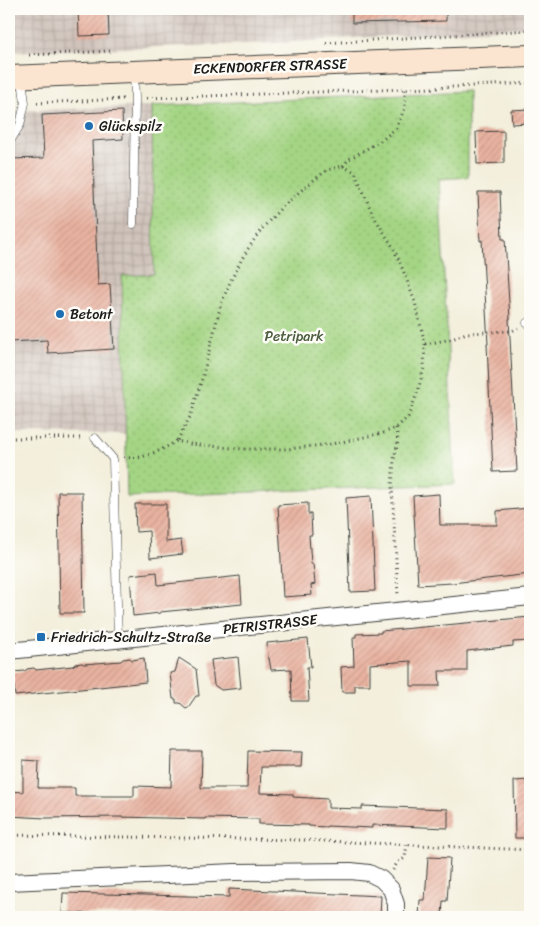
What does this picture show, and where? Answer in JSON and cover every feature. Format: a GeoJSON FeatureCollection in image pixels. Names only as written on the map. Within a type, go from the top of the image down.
{"type":"FeatureCollection","features":[{"type":"Feature","properties":{"kind":"street","name":"ECKENDORFER STRASSE"},"geometry":{"type":"LineString","coordinates":[[16,77],[530,56]]}},
{"type":"Feature","properties":{"kind":"street","name":"PETRISTRASSE"},"geometry":{"type":"LineString","coordinates":[[9,651],[530,597]]}},
{"type":"Feature","properties":{"kind":"street"},"geometry":{"type":"LineString","coordinates":[[9,882],[235,872],[351,871],[368,873],[381,879],[391,889],[396,904],[396,917]]}},
{"type":"Feature","properties":{"kind":"lane"},"geometry":{"type":"LineString","coordinates":[[133,224],[134,72]]}},
{"type":"Feature","properties":{"kind":"lane"},"geometry":{"type":"LineString","coordinates":[[9,143],[20,125],[25,103],[16,77]]}},
{"type":"Feature","properties":{"kind":"lane"},"geometry":{"type":"LineString","coordinates":[[95,438],[113,459],[118,640]]}},
{"type":"Feature","properties":{"kind":"path"},"geometry":{"type":"LineString","coordinates":[[321,43],[530,30]]}},
{"type":"Feature","properties":{"kind":"path"},"geometry":{"type":"LineString","coordinates":[[28,55],[116,51]]}},
{"type":"Feature","properties":{"kind":"path"},"geometry":{"type":"LineString","coordinates":[[25,103],[530,83]]}},
{"type":"Feature","properties":{"kind":"path"},"geometry":{"type":"LineString","coordinates":[[113,459],[142,457],[161,450],[177,440],[190,417],[202,379],[221,304],[244,255],[260,231],[304,187],[327,170],[343,166],[349,159],[382,140],[396,128],[405,108],[405,89]]}},
{"type":"Feature","properties":{"kind":"path"},"geometry":{"type":"LineString","coordinates":[[177,440],[190,444],[242,449],[288,449],[332,444],[383,433],[396,428],[408,417],[419,388],[424,367],[425,344],[416,302],[393,247],[373,215],[355,172],[343,166]]}},
{"type":"Feature","properties":{"kind":"path"},"geometry":{"type":"LineString","coordinates":[[425,344],[452,339],[466,333],[512,331],[529,323]]}},
{"type":"Feature","properties":{"kind":"path"},"geometry":{"type":"LineString","coordinates":[[396,428],[398,442],[394,459],[392,486],[398,611]]}},
{"type":"Feature","properties":{"kind":"path"},"geometry":{"type":"LineString","coordinates":[[9,438],[95,438]]}},
{"type":"Feature","properties":{"kind":"path"},"geometry":{"type":"LineString","coordinates":[[9,835],[302,840],[530,850]]}},
{"type":"Feature","properties":{"kind":"path"},"geometry":{"type":"LineString","coordinates":[[385,883],[397,862],[405,858],[407,844]]}},
{"type":"Feature","properties":{"kind":"shaded area"},"geometry":{"type":"Polygon","coordinates":[[[9,9],[530,9],[530,27],[278,43],[9,52],[9,9]]]}},
{"type":"Feature","properties":{"kind":"shaded area"},"geometry":{"type":"Polygon","coordinates":[[[152,106],[154,274],[122,277],[125,434],[9,433],[9,111],[152,106]]]}},
{"type":"Feature","properties":{"kind":"green space","name":"Petripark"},"geometry":{"type":"Polygon","coordinates":[[[468,91],[468,177],[439,179],[455,484],[127,497],[122,276],[154,274],[152,106],[468,91]]]}},
{"type":"Feature","properties":{"kind":"building"},"geometry":{"type":"Polygon","coordinates":[[[78,9],[108,9],[109,35],[79,36],[78,9]]]}},
{"type":"Feature","properties":{"kind":"building"},"geometry":{"type":"Polygon","coordinates":[[[352,9],[446,9],[446,21],[352,23],[352,9]]]}},
{"type":"Feature","properties":{"kind":"building"},"geometry":{"type":"Polygon","coordinates":[[[530,109],[530,123],[512,124],[511,110],[530,109]]]}},
{"type":"Feature","properties":{"kind":"building"},"geometry":{"type":"Polygon","coordinates":[[[122,111],[123,139],[92,141],[98,285],[110,284],[114,349],[48,353],[47,340],[9,342],[9,159],[44,158],[42,115],[122,111]]]}},
{"type":"Feature","properties":{"kind":"building"},"geometry":{"type":"Polygon","coordinates":[[[504,131],[504,163],[477,164],[476,132],[504,131]]]}},
{"type":"Feature","properties":{"kind":"building"},"geometry":{"type":"Polygon","coordinates":[[[478,192],[500,192],[502,239],[505,239],[510,319],[517,471],[493,472],[488,344],[478,192]]]}},
{"type":"Feature","properties":{"kind":"building"},"geometry":{"type":"Polygon","coordinates":[[[58,492],[82,492],[84,613],[60,613],[58,492]]]}},
{"type":"Feature","properties":{"kind":"building"},"geometry":{"type":"Polygon","coordinates":[[[439,494],[440,525],[497,525],[497,511],[530,508],[530,574],[418,585],[413,496],[439,494]]]}},
{"type":"Feature","properties":{"kind":"building"},"geometry":{"type":"Polygon","coordinates":[[[371,496],[375,591],[350,592],[346,498],[371,496]]]}},
{"type":"Feature","properties":{"kind":"building"},"geometry":{"type":"Polygon","coordinates":[[[308,503],[308,514],[311,514],[312,535],[309,535],[311,564],[313,564],[315,584],[311,585],[312,595],[283,597],[278,505],[308,503]]]}},
{"type":"Feature","properties":{"kind":"building"},"geometry":{"type":"Polygon","coordinates":[[[135,504],[166,504],[166,542],[181,540],[183,554],[150,558],[149,531],[136,532],[135,504]]]}},
{"type":"Feature","properties":{"kind":"building"},"geometry":{"type":"Polygon","coordinates":[[[157,572],[158,585],[240,576],[242,604],[133,616],[130,575],[157,572]]]}},
{"type":"Feature","properties":{"kind":"building"},"geometry":{"type":"Polygon","coordinates":[[[530,617],[530,641],[513,642],[513,646],[467,651],[467,671],[439,671],[440,686],[411,686],[411,661],[370,664],[370,685],[355,685],[355,692],[342,692],[341,667],[354,666],[353,637],[356,637],[356,634],[530,617]]]}},
{"type":"Feature","properties":{"kind":"building"},"geometry":{"type":"Polygon","coordinates":[[[308,639],[311,667],[307,667],[309,701],[292,701],[291,669],[271,670],[267,643],[308,639]]]}},
{"type":"Feature","properties":{"kind":"building"},"geometry":{"type":"Polygon","coordinates":[[[238,657],[241,688],[221,690],[214,685],[211,660],[238,657]]]}},
{"type":"Feature","properties":{"kind":"building"},"geometry":{"type":"Polygon","coordinates":[[[130,658],[132,660],[144,658],[146,682],[15,696],[13,672],[34,668],[36,670],[73,666],[82,663],[121,661],[130,658]]]}},
{"type":"Feature","properties":{"kind":"building"},"geometry":{"type":"Polygon","coordinates":[[[179,658],[196,669],[199,696],[196,696],[187,709],[180,703],[176,703],[176,699],[173,699],[170,673],[175,672],[179,658]]]}},
{"type":"Feature","properties":{"kind":"building"},"geometry":{"type":"Polygon","coordinates":[[[172,751],[202,751],[201,788],[247,788],[248,751],[302,752],[301,767],[261,767],[260,793],[293,794],[293,797],[328,799],[328,808],[362,809],[362,806],[448,809],[448,828],[372,825],[372,828],[259,824],[259,819],[45,818],[9,816],[9,791],[23,792],[23,760],[39,761],[38,788],[75,788],[75,796],[134,796],[134,786],[171,787],[172,751]]]}},
{"type":"Feature","properties":{"kind":"building"},"geometry":{"type":"Polygon","coordinates":[[[530,780],[530,838],[515,838],[514,781],[530,780]]]}},
{"type":"Feature","properties":{"kind":"building"},"geometry":{"type":"Polygon","coordinates":[[[428,857],[450,858],[447,901],[443,901],[442,917],[419,917],[420,900],[425,900],[428,857]]]}},
{"type":"Feature","properties":{"kind":"building"},"geometry":{"type":"Polygon","coordinates":[[[229,889],[381,896],[380,917],[250,911],[249,917],[62,913],[63,893],[229,897],[229,889]]]}},
{"type":"Feature","properties":{"kind":"place","name":"Glückspilz"},"geometry":{"type":"Point","coordinates":[89,126]}},
{"type":"Feature","properties":{"kind":"place","name":"Betont"},"geometry":{"type":"Point","coordinates":[60,314]}},
{"type":"Feature","properties":{"kind":"place","name":"Friedrich-Schultz-Straße"},"geometry":{"type":"Point","coordinates":[41,637]}}]}
